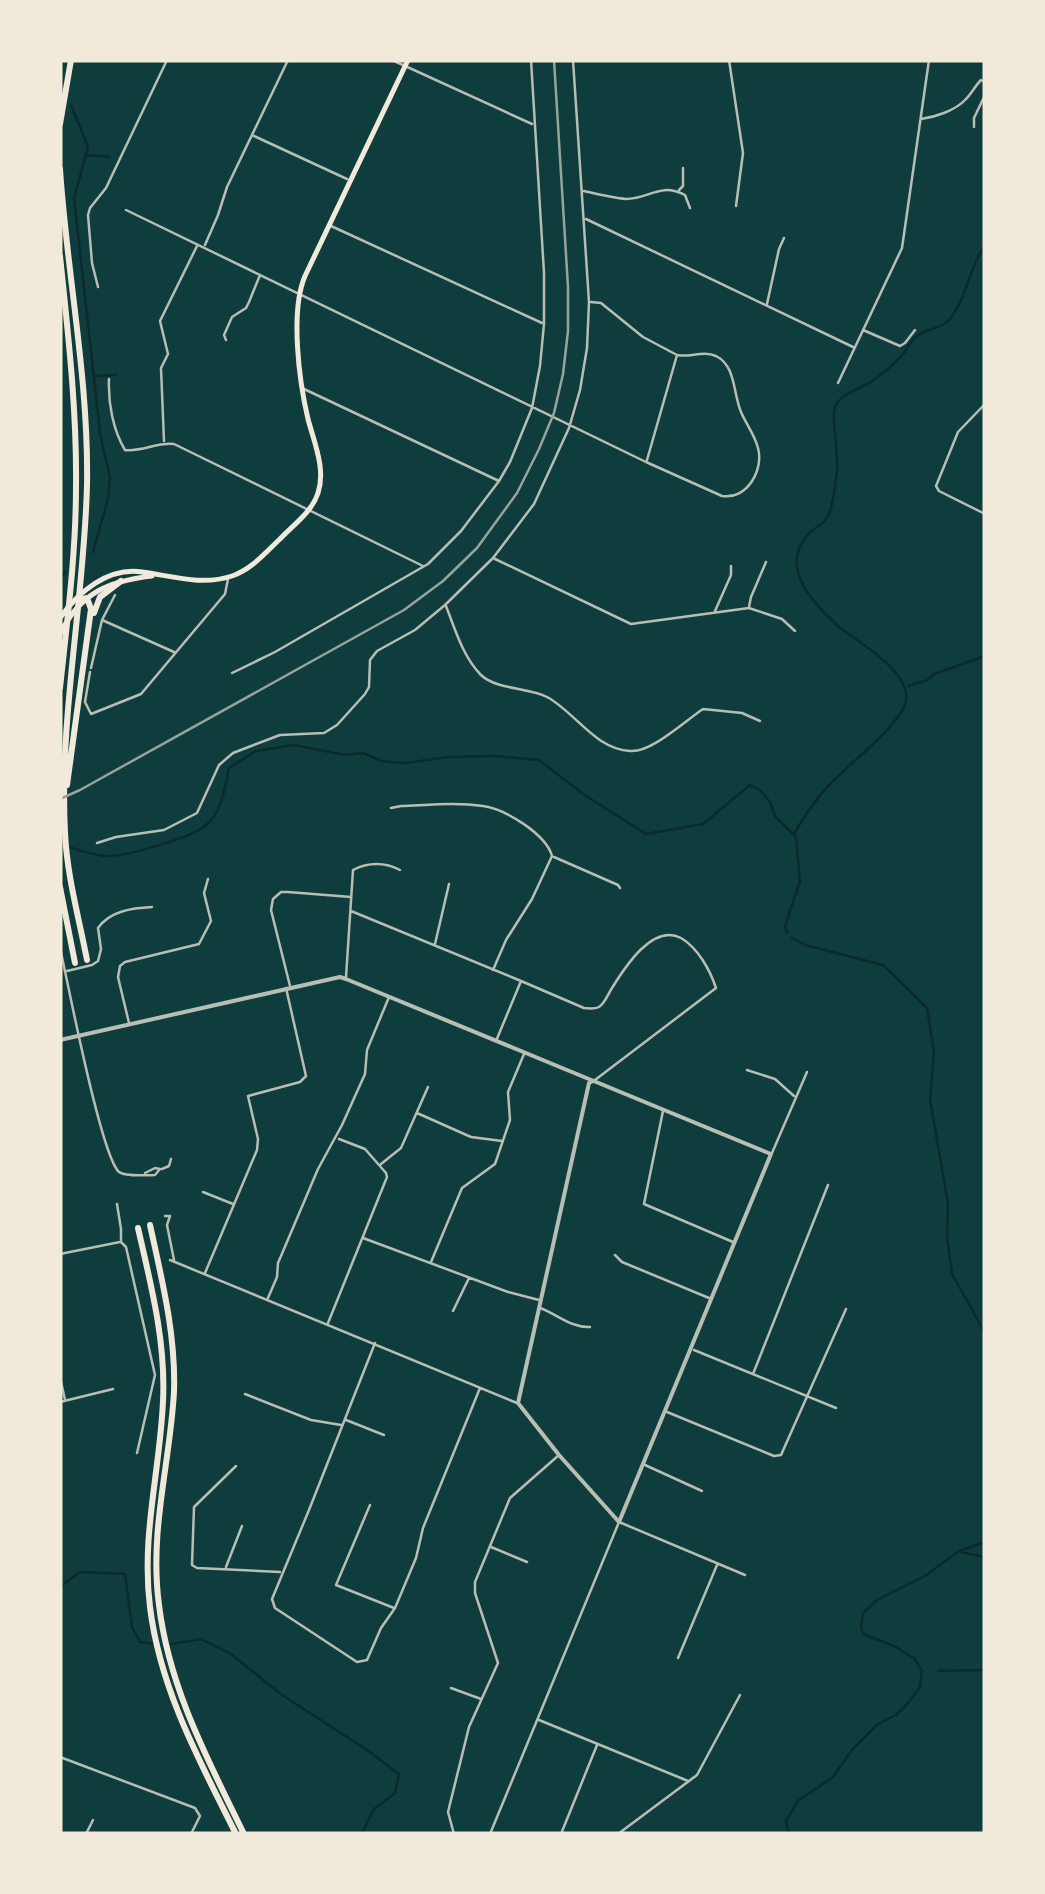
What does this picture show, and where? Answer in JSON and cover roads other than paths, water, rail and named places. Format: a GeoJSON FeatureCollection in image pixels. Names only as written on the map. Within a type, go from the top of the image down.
{"type":"FeatureCollection","features":[{"type":"Feature","properties":{"kind":"highway"},"geometry":{"type":"LineString","coordinates":[[60,124],[71,60]]}},
{"type":"Feature","properties":{"kind":"highway"},"geometry":{"type":"LineString","coordinates":[[60,169],[82,362],[87,455],[68,721],[65,836],[88,960]]}},
{"type":"Feature","properties":{"kind":"highway"},"geometry":{"type":"LineString","coordinates":[[60,256],[74,392],[76,492],[60,688]]}},
{"type":"Feature","properties":{"kind":"highway"},"geometry":{"type":"LineString","coordinates":[[85,659],[98,600],[121,580]]}},
{"type":"Feature","properties":{"kind":"highway"},"geometry":{"type":"LineString","coordinates":[[60,620],[86,596],[91,609],[64,796]]}},
{"type":"Feature","properties":{"kind":"highway"},"geometry":{"type":"LineString","coordinates":[[60,886],[64,916]]}},
{"type":"Feature","properties":{"kind":"highway"},"geometry":{"type":"LineString","coordinates":[[60,903],[76,963]]}},
{"type":"Feature","properties":{"kind":"highway"},"geometry":{"type":"LineString","coordinates":[[150,1225],[170,1323],[174,1370],[152,1579]]}},
{"type":"Feature","properties":{"kind":"highway"},"geometry":{"type":"LineString","coordinates":[[138,1228],[160,1335],[164,1377],[149,1516],[153,1624],[184,1730],[236,1834]]}},
{"type":"Feature","properties":{"kind":"highway"},"geometry":{"type":"LineString","coordinates":[[169,1676],[244,1834]]}},
{"type":"Feature","properties":{"kind":"main road"},"geometry":{"type":"LineString","coordinates":[[60,634],[86,596],[108,577],[142,572],[204,580],[228,578],[246,570],[309,509],[317,496],[321,478],[302,388],[296,318],[299,293],[407,63]]}},
{"type":"Feature","properties":{"kind":"main road"},"geometry":{"type":"LineString","coordinates":[[86,596],[121,580],[156,576]]}},
{"type":"Feature","properties":{"kind":"street"},"geometry":{"type":"LineString","coordinates":[[98,288],[88,215],[106,188],[167,60]]}},
{"type":"Feature","properties":{"kind":"street"},"geometry":{"type":"LineString","coordinates":[[204,246],[227,187],[288,60]]}},
{"type":"Feature","properties":{"kind":"street"},"geometry":{"type":"LineString","coordinates":[[392,60],[407,63],[534,125]]}},
{"type":"Feature","properties":{"kind":"street"},"geometry":{"type":"LineString","coordinates":[[232,673],[424,566],[462,531],[499,481],[516,449],[532,405],[544,324],[531,60]]}},
{"type":"Feature","properties":{"kind":"street"},"geometry":{"type":"LineString","coordinates":[[96,844],[116,836],[164,830],[197,813],[219,765],[233,753],[280,735],[324,733],[337,725],[365,694],[370,660],[377,651],[416,630],[445,605],[493,558],[534,504],[570,424],[584,370],[589,302],[573,60]]}},
{"type":"Feature","properties":{"kind":"street"},"geometry":{"type":"LineString","coordinates":[[728,60],[743,154],[736,206]]}},
{"type":"Feature","properties":{"kind":"street"},"geometry":{"type":"LineString","coordinates":[[838,383],[902,248],[929,60]]}},
{"type":"Feature","properties":{"kind":"street"},"geometry":{"type":"LineString","coordinates":[[919,120],[955,108],[968,98],[977,82],[985,82]]}},
{"type":"Feature","properties":{"kind":"street"},"geometry":{"type":"LineString","coordinates":[[974,127],[985,95]]}},
{"type":"Feature","properties":{"kind":"street"},"geometry":{"type":"LineString","coordinates":[[253,136],[350,181]]}},
{"type":"Feature","properties":{"kind":"street"},"geometry":{"type":"LineString","coordinates":[[678,192],[684,186],[682,168]]}},
{"type":"Feature","properties":{"kind":"street"},"geometry":{"type":"LineString","coordinates":[[582,191],[628,199],[659,190],[678,192],[685,196],[690,208]]}},
{"type":"Feature","properties":{"kind":"street"},"geometry":{"type":"LineString","coordinates":[[126,210],[646,462],[722,496],[740,494],[751,483],[760,455],[740,411],[729,368],[711,354],[677,355],[643,337],[601,302],[589,302]]}},
{"type":"Feature","properties":{"kind":"street"},"geometry":{"type":"LineString","coordinates":[[584,219],[853,347]]}},
{"type":"Feature","properties":{"kind":"street"},"geometry":{"type":"LineString","coordinates":[[329,226],[544,324]]}},
{"type":"Feature","properties":{"kind":"street"},"geometry":{"type":"LineString","coordinates":[[767,305],[778,249],[784,238]]}},
{"type":"Feature","properties":{"kind":"street"},"geometry":{"type":"LineString","coordinates":[[164,443],[161,368],[168,354],[160,321],[198,244]]}},
{"type":"Feature","properties":{"kind":"street"},"geometry":{"type":"LineString","coordinates":[[226,340],[224,335],[232,317],[246,308],[260,274]]}},
{"type":"Feature","properties":{"kind":"street"},"geometry":{"type":"LineString","coordinates":[[862,330],[898,346],[906,343],[914,330]]}},
{"type":"Feature","properties":{"kind":"street"},"geometry":{"type":"LineString","coordinates":[[646,462],[677,355]]}},
{"type":"Feature","properties":{"kind":"street"},"geometry":{"type":"LineString","coordinates":[[109,379],[108,396],[125,450],[174,444],[424,566]]}},
{"type":"Feature","properties":{"kind":"street"},"geometry":{"type":"LineString","coordinates":[[302,388],[499,481]]}},
{"type":"Feature","properties":{"kind":"street"},"geometry":{"type":"LineString","coordinates":[[928,492],[936,488],[958,432],[985,404]]}},
{"type":"Feature","properties":{"kind":"street"},"geometry":{"type":"LineString","coordinates":[[936,488],[985,514]]}},
{"type":"Feature","properties":{"kind":"street"},"geometry":{"type":"LineString","coordinates":[[493,558],[631,624],[749,608],[782,619],[796,631]]}},
{"type":"Feature","properties":{"kind":"street"},"geometry":{"type":"LineString","coordinates":[[749,608],[766,562]]}},
{"type":"Feature","properties":{"kind":"street"},"geometry":{"type":"LineString","coordinates":[[714,613],[731,566]]}},
{"type":"Feature","properties":{"kind":"street"},"geometry":{"type":"LineString","coordinates":[[114,595],[102,620],[90,670],[84,702],[91,714],[141,694],[224,594],[228,578]]}},
{"type":"Feature","properties":{"kind":"street"},"geometry":{"type":"LineString","coordinates":[[445,605],[464,652],[483,678],[550,699],[600,740],[626,752],[644,751],[703,709],[742,713],[760,720]]}},
{"type":"Feature","properties":{"kind":"street"},"geometry":{"type":"LineString","coordinates":[[102,620],[176,653]]}},
{"type":"Feature","properties":{"kind":"street"},"geometry":{"type":"LineString","coordinates":[[391,808],[490,807],[538,834],[548,844],[552,856],[493,970]]}},
{"type":"Feature","properties":{"kind":"street"},"geometry":{"type":"LineString","coordinates":[[552,856],[620,888]]}},
{"type":"Feature","properties":{"kind":"street"},"geometry":{"type":"LineString","coordinates":[[346,979],[353,870],[373,863],[400,870]]}},
{"type":"Feature","properties":{"kind":"street"},"geometry":{"type":"LineString","coordinates":[[129,1025],[118,969],[124,962],[199,944],[210,921],[204,893],[208,879]]}},
{"type":"Feature","properties":{"kind":"street"},"geometry":{"type":"LineString","coordinates":[[434,946],[449,884]]}},
{"type":"Feature","properties":{"kind":"street"},"geometry":{"type":"LineString","coordinates":[[205,1274],[258,1145],[248,1095],[300,1082],[306,1076],[272,915],[273,899],[282,892],[351,897]]}},
{"type":"Feature","properties":{"kind":"street"},"geometry":{"type":"LineString","coordinates":[[66,972],[98,961],[98,928],[113,914],[152,907]]}},
{"type":"Feature","properties":{"kind":"street"},"geometry":{"type":"LineString","coordinates":[[351,912],[584,1008],[598,1007],[648,942],[666,934],[679,937],[694,948],[716,985],[589,1083],[518,1404]]}},
{"type":"Feature","properties":{"kind":"street"},"geometry":{"type":"LineString","coordinates":[[60,948],[103,1136],[118,1171],[129,1175],[169,1166]]}},
{"type":"Feature","properties":{"kind":"street"},"geometry":{"type":"LineString","coordinates":[[60,1040],[334,978],[346,979],[771,1154]]}},
{"type":"Feature","properties":{"kind":"street"},"geometry":{"type":"LineString","coordinates":[[496,1041],[520,982]]}},
{"type":"Feature","properties":{"kind":"street"},"geometry":{"type":"LineString","coordinates":[[267,1300],[311,1184],[365,1074],[367,1050],[389,997]]}},
{"type":"Feature","properties":{"kind":"street"},"geometry":{"type":"LineString","coordinates":[[431,1262],[460,1191],[492,1168],[510,1116],[508,1092],[524,1052]]}},
{"type":"Feature","properties":{"kind":"street"},"geometry":{"type":"LineString","coordinates":[[747,1070],[775,1079],[795,1096]]}},
{"type":"Feature","properties":{"kind":"street"},"geometry":{"type":"LineString","coordinates":[[490,1834],[807,1072]]}},
{"type":"Feature","properties":{"kind":"street"},"geometry":{"type":"LineString","coordinates":[[380,1164],[400,1148],[428,1088]]}},
{"type":"Feature","properties":{"kind":"street"},"geometry":{"type":"LineString","coordinates":[[663,1109],[644,1204],[734,1243]]}},
{"type":"Feature","properties":{"kind":"street"},"geometry":{"type":"LineString","coordinates":[[416,1112],[471,1138],[502,1141]]}},
{"type":"Feature","properties":{"kind":"street"},"geometry":{"type":"LineString","coordinates":[[327,1324],[387,1181],[380,1164],[365,1149],[336,1138]]}},
{"type":"Feature","properties":{"kind":"street"},"geometry":{"type":"LineString","coordinates":[[170,1159],[169,1166],[174,1172]]}},
{"type":"Feature","properties":{"kind":"street"},"geometry":{"type":"LineString","coordinates":[[753,1374],[828,1185]]}},
{"type":"Feature","properties":{"kind":"street"},"geometry":{"type":"LineString","coordinates":[[203,1192],[234,1205]]}},
{"type":"Feature","properties":{"kind":"street"},"geometry":{"type":"LineString","coordinates":[[117,1204],[121,1242],[126,1247],[154,1375],[137,1452]]}},
{"type":"Feature","properties":{"kind":"street"},"geometry":{"type":"LineString","coordinates":[[167,1226],[172,1261],[518,1404],[619,1522],[745,1575]]}},
{"type":"Feature","properties":{"kind":"street"},"geometry":{"type":"LineString","coordinates":[[363,1238],[508,1292],[540,1300]]}},
{"type":"Feature","properties":{"kind":"street"},"geometry":{"type":"LineString","coordinates":[[60,1254],[121,1242]]}},
{"type":"Feature","properties":{"kind":"street"},"geometry":{"type":"LineString","coordinates":[[614,1256],[711,1298]]}},
{"type":"Feature","properties":{"kind":"street"},"geometry":{"type":"LineString","coordinates":[[453,1311],[470,1277]]}},
{"type":"Feature","properties":{"kind":"street"},"geometry":{"type":"LineString","coordinates":[[539,1308],[582,1327],[590,1326]]}},
{"type":"Feature","properties":{"kind":"street"},"geometry":{"type":"LineString","coordinates":[[664,1411],[778,1456],[784,1452],[846,1309]]}},
{"type":"Feature","properties":{"kind":"street"},"geometry":{"type":"LineString","coordinates":[[375,1343],[272,1604],[357,1662],[370,1655],[395,1608],[480,1388]]}},
{"type":"Feature","properties":{"kind":"street"},"geometry":{"type":"LineString","coordinates":[[690,1348],[836,1408]]}},
{"type":"Feature","properties":{"kind":"street"},"geometry":{"type":"LineString","coordinates":[[60,1377],[63,1401],[113,1389]]}},
{"type":"Feature","properties":{"kind":"street"},"geometry":{"type":"LineString","coordinates":[[245,1394],[311,1420],[343,1425]]}},
{"type":"Feature","properties":{"kind":"street"},"geometry":{"type":"LineString","coordinates":[[345,1419],[384,1435]]}},
{"type":"Feature","properties":{"kind":"street"},"geometry":{"type":"LineString","coordinates":[[454,1834],[448,1812],[469,1728],[498,1664],[474,1587],[510,1498],[560,1455]]}},
{"type":"Feature","properties":{"kind":"street"},"geometry":{"type":"LineString","coordinates":[[644,1464],[702,1491]]}},
{"type":"Feature","properties":{"kind":"street"},"geometry":{"type":"LineString","coordinates":[[236,1466],[194,1507],[192,1565],[282,1572]]}},
{"type":"Feature","properties":{"kind":"street"},"geometry":{"type":"LineString","coordinates":[[370,1505],[336,1584],[395,1608]]}},
{"type":"Feature","properties":{"kind":"street"},"geometry":{"type":"LineString","coordinates":[[225,1569],[242,1526]]}},
{"type":"Feature","properties":{"kind":"street"},"geometry":{"type":"LineString","coordinates":[[490,1547],[527,1562]]}},
{"type":"Feature","properties":{"kind":"street"},"geometry":{"type":"LineString","coordinates":[[678,1658],[717,1564]]}},
{"type":"Feature","properties":{"kind":"street"},"geometry":{"type":"LineString","coordinates":[[451,1688],[482,1700]]}},
{"type":"Feature","properties":{"kind":"street"},"geometry":{"type":"LineString","coordinates":[[618,1834],[697,1775],[740,1695]]}},
{"type":"Feature","properties":{"kind":"street"},"geometry":{"type":"LineString","coordinates":[[538,1719],[688,1782]]}},
{"type":"Feature","properties":{"kind":"street"},"geometry":{"type":"LineString","coordinates":[[560,1834],[598,1744]]}},
{"type":"Feature","properties":{"kind":"street"},"geometry":{"type":"LineString","coordinates":[[60,1757],[195,1808],[198,1820],[191,1834]]}},
{"type":"Feature","properties":{"kind":"street"},"geometry":{"type":"LineString","coordinates":[[86,1834],[93,1820]]}},
{"type":"Feature","properties":{"kind":"waterway"},"geometry":{"type":"LineString","coordinates":[[71,105],[88,147],[74,198],[100,433],[110,478],[93,552]]}},
{"type":"Feature","properties":{"kind":"waterway"},"geometry":{"type":"LineString","coordinates":[[86,155],[110,157]]}},
{"type":"Feature","properties":{"kind":"waterway"},"geometry":{"type":"LineString","coordinates":[[794,834],[823,791],[886,731],[906,701],[905,690],[892,668],[829,617],[810,597],[798,573],[799,549],[808,534],[826,519],[833,500],[836,405],[885,371],[916,337],[949,320],[985,245]]}},
{"type":"Feature","properties":{"kind":"waterway"},"geometry":{"type":"LineString","coordinates":[[93,376],[116,375]]}},
{"type":"Feature","properties":{"kind":"waterway"},"geometry":{"type":"LineString","coordinates":[[60,577],[65,572]]}},
{"type":"Feature","properties":{"kind":"waterway"},"geometry":{"type":"LineString","coordinates":[[908,686],[985,656]]}},
{"type":"Feature","properties":{"kind":"waterway"},"geometry":{"type":"LineString","coordinates":[[60,844],[106,856],[186,836],[211,821],[222,799],[229,768],[256,751],[294,745],[345,755],[363,753],[381,761],[406,763],[448,757],[539,760],[646,834],[703,824],[750,785],[760,790],[775,816],[796,837],[800,881],[785,926],[787,933]]}},
{"type":"Feature","properties":{"kind":"waterway"},"geometry":{"type":"LineString","coordinates":[[792,938],[805,945],[883,965],[927,1008],[934,1052],[930,1099],[948,1204],[952,1274],[985,1333]]}},
{"type":"Feature","properties":{"kind":"waterway"},"geometry":{"type":"LineString","coordinates":[[789,1834],[786,1821],[798,1801],[833,1777],[852,1750],[878,1724],[896,1715],[920,1687],[922,1671],[915,1659],[863,1634],[863,1613],[877,1600],[925,1576],[959,1551],[985,1542]]}},
{"type":"Feature","properties":{"kind":"waterway"},"geometry":{"type":"LineString","coordinates":[[961,1552],[985,1557]]}},
{"type":"Feature","properties":{"kind":"waterway"},"geometry":{"type":"LineString","coordinates":[[60,1587],[80,1572],[125,1574],[132,1627],[140,1642],[154,1644]]}},
{"type":"Feature","properties":{"kind":"waterway"},"geometry":{"type":"LineString","coordinates":[[166,1645],[201,1639],[231,1654],[282,1695],[399,1774],[395,1793],[373,1810],[362,1834]]}},
{"type":"Feature","properties":{"kind":"waterway"},"geometry":{"type":"LineString","coordinates":[[938,1671],[985,1670]]}},
{"type":"Feature","properties":{"kind":"railway"},"geometry":{"type":"LineString","coordinates":[[60,799],[404,610],[443,581],[477,548],[517,493],[554,413],[568,331],[554,60]]}}]}
